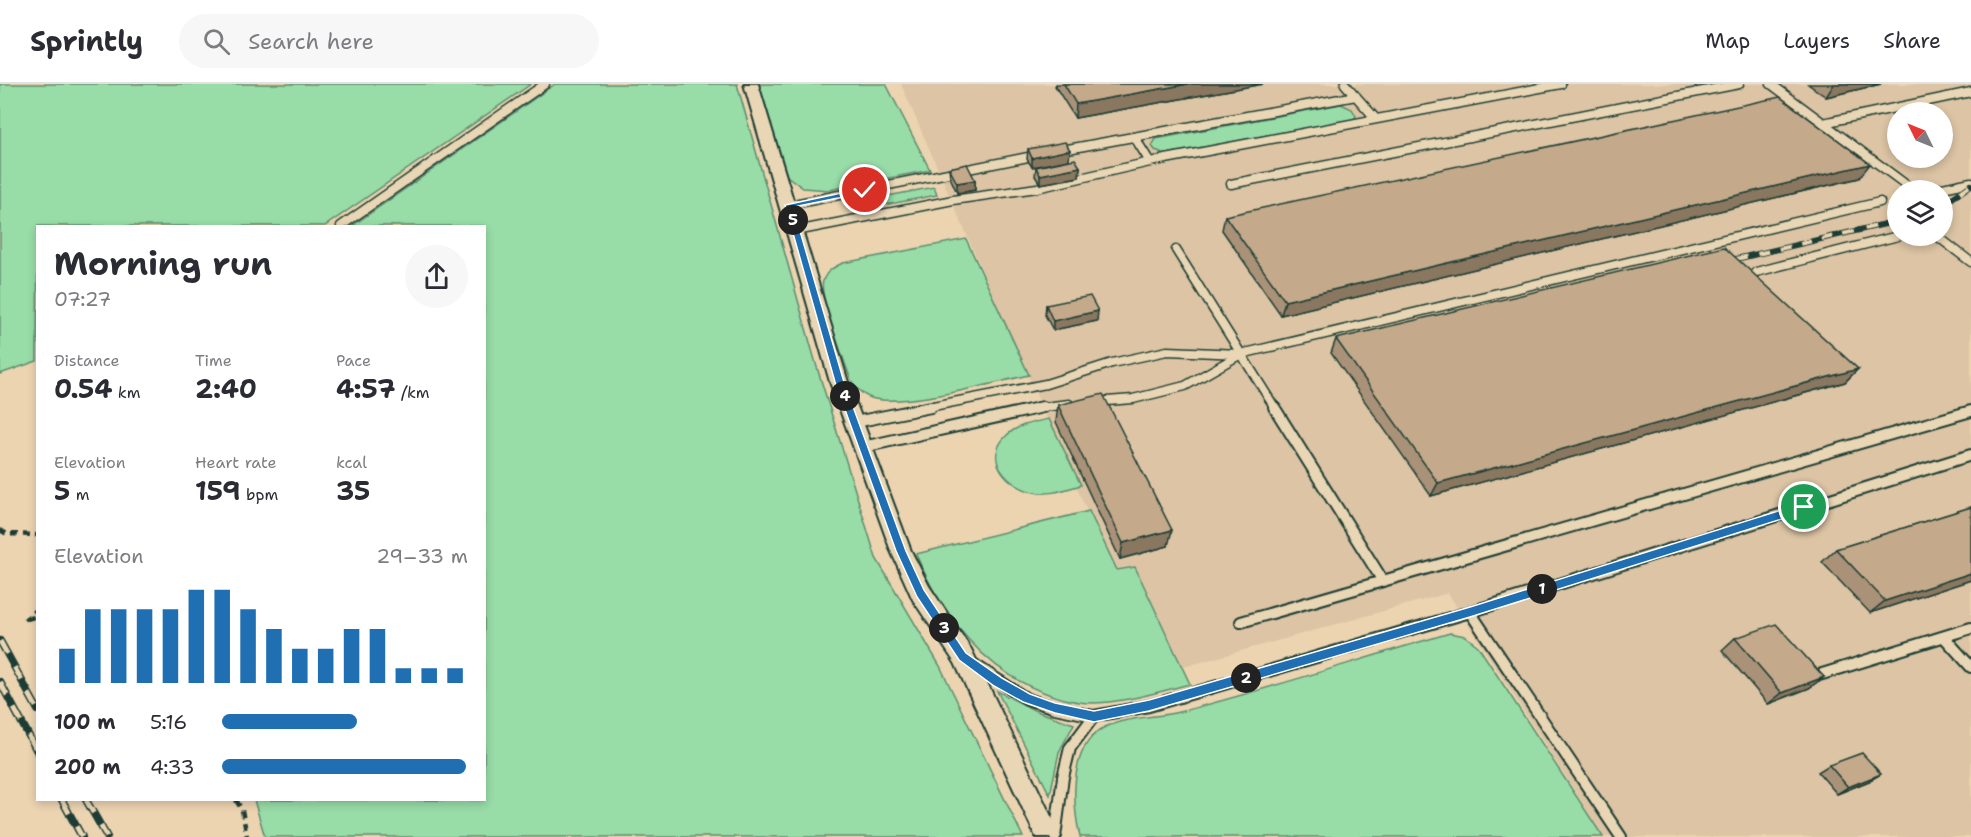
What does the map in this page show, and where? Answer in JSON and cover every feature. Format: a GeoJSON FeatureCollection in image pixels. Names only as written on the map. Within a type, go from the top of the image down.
{"type":"FeatureCollection","features":[{"type":"Feature","properties":{"kind":"street"},"geometry":{"type":"LineString","coordinates":[[751,84],[789,205],[839,382],[901,551],[921,593],[963,656],[1049,837]]}},
{"type":"Feature","properties":{"kind":"lane"},"geometry":{"type":"LineString","coordinates":[[342,225],[545,84]]}},
{"type":"Feature","properties":{"kind":"lane"},"geometry":{"type":"LineString","coordinates":[[1345,84],[1376,120]]}},
{"type":"Feature","properties":{"kind":"lane"},"geometry":{"type":"LineString","coordinates":[[796,231],[953,200],[1037,188],[1150,162],[1561,84]]}},
{"type":"Feature","properties":{"kind":"lane"},"geometry":{"type":"LineString","coordinates":[[1231,184],[1739,84]]}},
{"type":"Feature","properties":{"kind":"lane"},"geometry":{"type":"LineString","coordinates":[[1771,84],[1900,180]]}},
{"type":"Feature","properties":{"kind":"lane"},"geometry":{"type":"LineString","coordinates":[[1823,123],[1971,92]]}},
{"type":"Feature","properties":{"kind":"lane"},"geometry":{"type":"LineString","coordinates":[[789,205],[1020,158],[1356,96]]}},
{"type":"Feature","properties":{"kind":"lane"},"geometry":{"type":"LineString","coordinates":[[1135,138],[1150,162]]}},
{"type":"Feature","properties":{"kind":"lane"},"geometry":{"type":"LineString","coordinates":[[1953,186],[1971,182]]}},
{"type":"Feature","properties":{"kind":"lane"},"geometry":{"type":"LineString","coordinates":[[855,422],[1046,384],[1113,363],[1167,351],[1241,354],[1880,202]]}},
{"type":"Feature","properties":{"kind":"lane"},"geometry":{"type":"LineString","coordinates":[[1756,272],[1887,239]]}},
{"type":"Feature","properties":{"kind":"lane"},"geometry":{"type":"LineString","coordinates":[[1950,246],[1971,262]]}},
{"type":"Feature","properties":{"kind":"lane"},"geometry":{"type":"LineString","coordinates":[[1176,250],[1383,581]]}},
{"type":"Feature","properties":{"kind":"lane"},"geometry":{"type":"LineString","coordinates":[[1086,402],[1132,399],[1185,386],[1241,354]]}},
{"type":"Feature","properties":{"kind":"lane"},"geometry":{"type":"LineString","coordinates":[[863,447],[1051,405],[1074,403]]}},
{"type":"Feature","properties":{"kind":"lane"},"geometry":{"type":"LineString","coordinates":[[1241,622],[1971,411]]}},
{"type":"Feature","properties":{"kind":"lane"},"geometry":{"type":"LineString","coordinates":[[963,656],[998,682],[1027,699],[1055,708],[1094,716],[1149,706],[1470,612],[1971,455]]}},
{"type":"Feature","properties":{"kind":"lane"},"geometry":{"type":"LineString","coordinates":[[1470,612],[1621,837]]}},
{"type":"Feature","properties":{"kind":"lane"},"geometry":{"type":"LineString","coordinates":[[1818,675],[1971,628]]}},
{"type":"Feature","properties":{"kind":"lane"},"geometry":{"type":"LineString","coordinates":[[1944,637],[1971,667]]}},
{"type":"Feature","properties":{"kind":"lane"},"geometry":{"type":"LineString","coordinates":[[1055,837],[1063,777],[1070,748],[1094,716]]}},
{"type":"Feature","properties":{"kind":"path"},"geometry":{"type":"LineString","coordinates":[[0,530],[7,534],[36,535]]}},
{"type":"Feature","properties":{"kind":"path"},"geometry":{"type":"LineString","coordinates":[[36,611],[24,620],[36,617]]}},
{"type":"Feature","properties":{"kind":"path"},"geometry":{"type":"LineString","coordinates":[[237,801],[242,810],[247,837]]}},
{"type":"Feature","properties":{"kind":"shaded area"},"geometry":{"type":"Polygon","coordinates":[[[901,84],[1971,84],[1971,837],[1604,837],[1448,593],[1158,674],[901,84]]]}},
{"type":"Feature","properties":{"kind":"green space"},"geometry":{"type":"Polygon","coordinates":[[[0,84],[531,84],[326,225],[36,225],[36,361],[0,374],[0,84]]]}},
{"type":"Feature","properties":{"kind":"green space"},"geometry":{"type":"Polygon","coordinates":[[[555,84],[737,84],[816,364],[876,558],[940,666],[1023,837],[265,837],[254,801],[486,801],[486,225],[353,225],[555,84]]]}},
{"type":"Feature","properties":{"kind":"green space"},"geometry":{"type":"Polygon","coordinates":[[[759,84],[886,84],[930,170],[829,190],[803,188],[787,176],[759,84]]]}},
{"type":"Feature","properties":{"kind":"green space"},"geometry":{"type":"Polygon","coordinates":[[[1341,104],[1352,109],[1356,116],[1354,119],[1166,154],[1155,150],[1152,146],[1156,139],[1341,104]]]}},
{"type":"Feature","properties":{"kind":"green space"},"geometry":{"type":"Polygon","coordinates":[[[934,187],[937,195],[864,209],[855,205],[862,201],[934,187]]]}},
{"type":"Feature","properties":{"kind":"green space"},"geometry":{"type":"Polygon","coordinates":[[[966,239],[1029,375],[904,400],[886,400],[865,395],[851,380],[833,329],[824,300],[823,281],[826,275],[843,263],[966,239]]]}},
{"type":"Feature","properties":{"kind":"green space"},"geometry":{"type":"Polygon","coordinates":[[[1049,419],[1081,485],[1040,493],[1016,485],[1008,478],[998,463],[997,454],[999,445],[1010,432],[1026,424],[1049,419]]]}},
{"type":"Feature","properties":{"kind":"green space"},"geometry":{"type":"Polygon","coordinates":[[[1089,511],[1117,570],[1135,567],[1190,684],[1153,694],[1103,703],[1076,702],[1027,685],[986,657],[968,640],[939,599],[916,554],[1089,511]]]}},
{"type":"Feature","properties":{"kind":"green space"},"geometry":{"type":"Polygon","coordinates":[[[1450,633],[1465,636],[1478,646],[1603,837],[1080,837],[1075,797],[1077,768],[1087,743],[1104,728],[1124,721],[1169,714],[1213,703],[1450,633]]]}},
{"type":"Feature","properties":{"kind":"green space"},"geometry":{"type":"Polygon","coordinates":[[[997,691],[1036,711],[1074,724],[1059,752],[1050,795],[997,691]]]}},
{"type":"Feature","properties":{"kind":"building"},"geometry":{"type":"Polygon","coordinates":[[[1064,84],[1188,84],[1076,104],[1064,84]]]}},
{"type":"Feature","properties":{"kind":"building"},"geometry":{"type":"Polygon","coordinates":[[[1780,97],[1870,164],[1285,301],[1225,216],[1780,97]]]}},
{"type":"Feature","properties":{"kind":"building"},"geometry":{"type":"Polygon","coordinates":[[[1065,142],[1070,150],[1032,158],[1028,149],[1065,142]]]}},
{"type":"Feature","properties":{"kind":"building"},"geometry":{"type":"Polygon","coordinates":[[[1075,159],[1080,167],[1040,175],[1036,167],[1075,159]]]}},
{"type":"Feature","properties":{"kind":"building"},"geometry":{"type":"Polygon","coordinates":[[[967,164],[975,180],[957,183],[949,168],[967,164]]]}},
{"type":"Feature","properties":{"kind":"building"},"geometry":{"type":"Polygon","coordinates":[[[1724,247],[1858,369],[1438,483],[1336,339],[1724,247]]]}},
{"type":"Feature","properties":{"kind":"building"},"geometry":{"type":"Polygon","coordinates":[[[1090,296],[1098,311],[1053,321],[1046,305],[1090,296]]]}},
{"type":"Feature","properties":{"kind":"building"},"geometry":{"type":"Polygon","coordinates":[[[1103,394],[1172,530],[1123,543],[1058,405],[1103,394]]]}},
{"type":"Feature","properties":{"kind":"building"},"geometry":{"type":"Polygon","coordinates":[[[1971,507],[1971,573],[1885,601],[1836,549],[1971,507]]]}},
{"type":"Feature","properties":{"kind":"building"},"geometry":{"type":"Polygon","coordinates":[[[1776,624],[1824,677],[1782,693],[1735,638],[1776,624]]]}},
{"type":"Feature","properties":{"kind":"building"},"geometry":{"type":"Polygon","coordinates":[[[1862,753],[1881,774],[1848,787],[1829,765],[1862,753]]]}},
{"type":"Feature","properties":{"kind":"railway"},"geometry":{"type":"LineString","coordinates":[[1953,197],[1971,185]]}},
{"type":"Feature","properties":{"kind":"railway"},"geometry":{"type":"LineString","coordinates":[[1736,259],[1887,224]]}},
{"type":"Feature","properties":{"kind":"railway"},"geometry":{"type":"LineString","coordinates":[[0,641],[36,706]]}},
{"type":"Feature","properties":{"kind":"railway"},"geometry":{"type":"LineString","coordinates":[[0,682],[36,749]]}},
{"type":"Feature","properties":{"kind":"railway"},"geometry":{"type":"LineString","coordinates":[[63,801],[82,837]]}},
{"type":"Feature","properties":{"kind":"railway"},"geometry":{"type":"LineString","coordinates":[[87,801],[107,837]]}},
{"type":"Feature","properties":{"kind":"route"},"geometry":{"type":"LineString","coordinates":[[865,190],[789,205],[839,382],[901,551],[921,593],[963,656],[998,682],[1027,699],[1055,708],[1094,716],[1149,706],[1470,612],[1804,507]]}}]}
